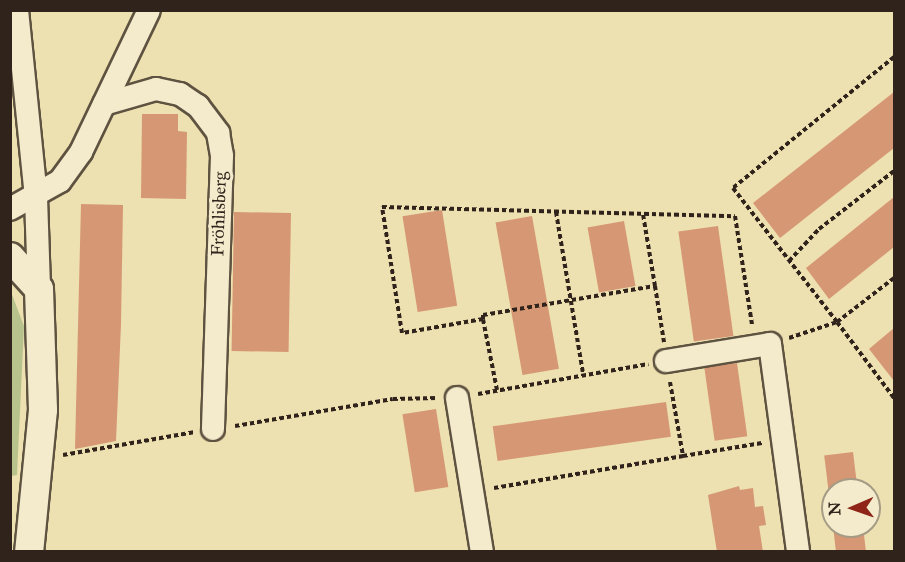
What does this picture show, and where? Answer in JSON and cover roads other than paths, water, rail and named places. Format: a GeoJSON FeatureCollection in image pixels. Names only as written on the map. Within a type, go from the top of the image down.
{"type":"FeatureCollection","features":[{"type":"Feature","properties":{"kind":"street"},"geometry":{"type":"LineString","coordinates":[[17,10],[36,197],[43,410],[29,552]]}},
{"type":"Feature","properties":{"kind":"street"},"geometry":{"type":"LineString","coordinates":[[10,209],[60,182],[88,140],[149,10]]}},
{"type":"Feature","properties":{"kind":"street","name":"Fröhlisberg"},"geometry":{"type":"LineString","coordinates":[[104,104],[156,89],[180,94],[198,106],[218,133],[222,156],[213,429]]}},
{"type":"Feature","properties":{"kind":"street"},"geometry":{"type":"LineString","coordinates":[[10,257],[39,289]]}},
{"type":"Feature","properties":{"kind":"street"},"geometry":{"type":"LineString","coordinates":[[666,361],[763,345],[783,440],[798,552]]}},
{"type":"Feature","properties":{"kind":"street"},"geometry":{"type":"LineString","coordinates":[[457,398],[482,552]]}}]}
